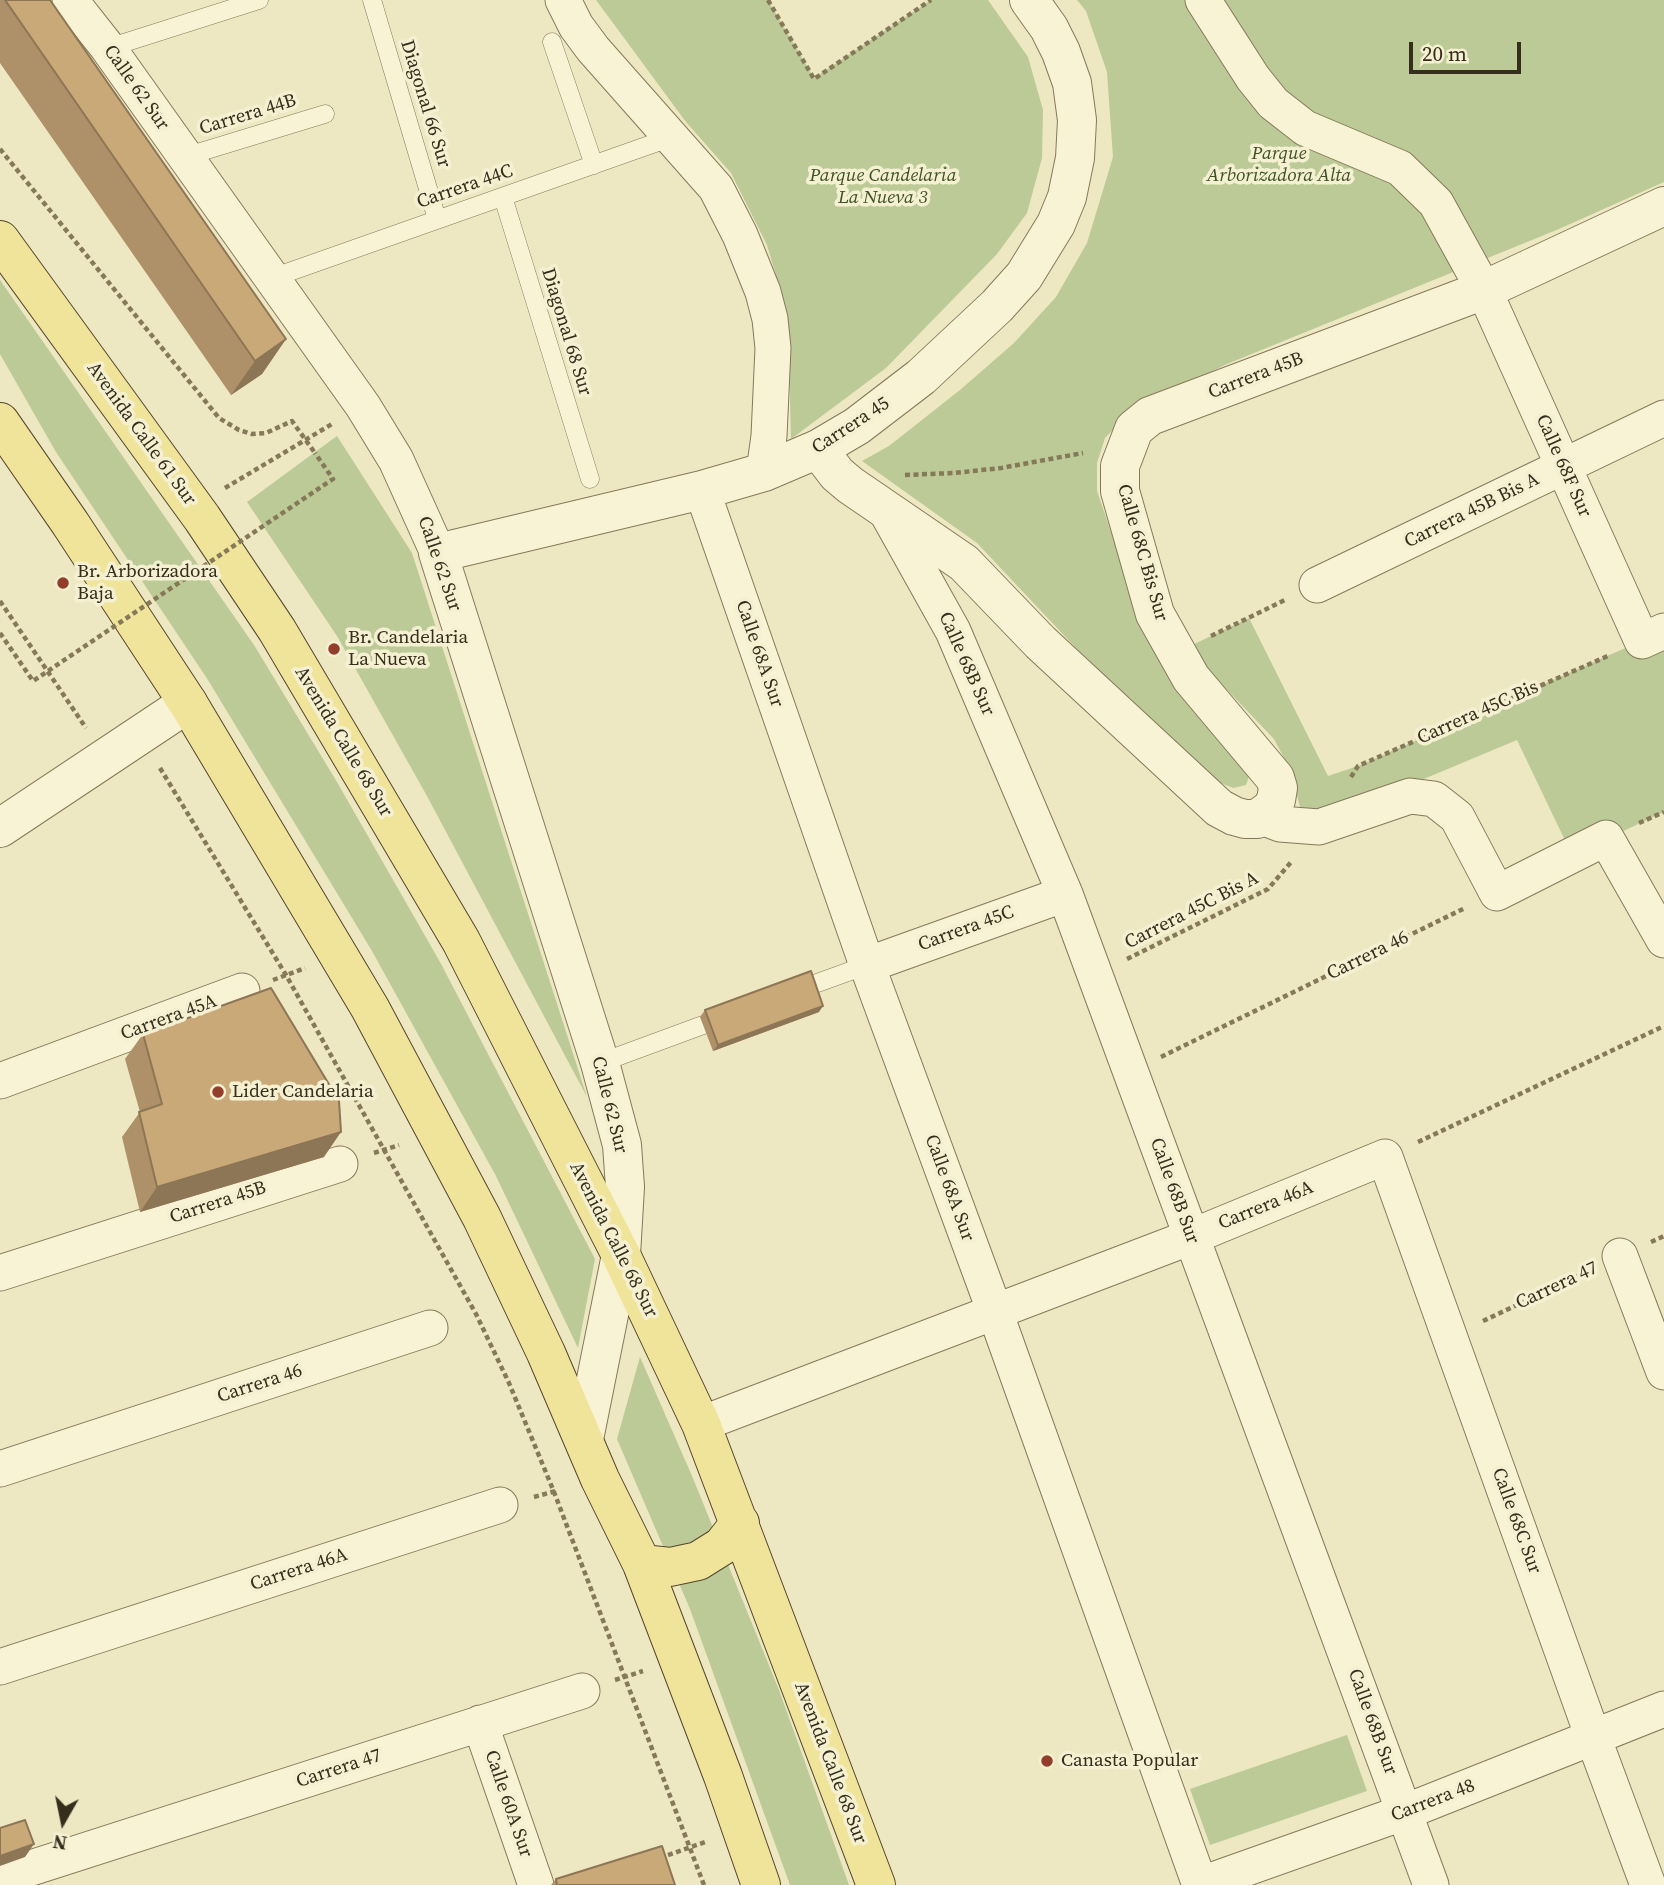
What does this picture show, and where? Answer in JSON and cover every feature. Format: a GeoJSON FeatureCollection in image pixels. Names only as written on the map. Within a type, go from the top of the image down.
{"type":"FeatureCollection","features":[{"type":"Feature","properties":{"kind":"main road","name":"Avenida Calle 61 Sur"},"geometry":{"type":"LineString","coordinates":[[0,240],[195,508],[278,630]]}},
{"type":"Feature","properties":{"kind":"main road"},"geometry":{"type":"LineString","coordinates":[[0,422],[188,703],[370,1008],[482,1218],[584,1438],[600,1479],[642,1564],[761,1885]]}},
{"type":"Feature","properties":{"kind":"main road","name":"Avenida Calle 68 Sur"},"geometry":{"type":"LineString","coordinates":[[278,630],[461,941],[621,1255],[701,1424],[876,1885]]}},
{"type":"Feature","properties":{"kind":"main road"},"geometry":{"type":"LineString","coordinates":[[642,1564],[670,1567],[698,1561],[722,1546],[740,1523]]}},
{"type":"Feature","properties":{"kind":"street","name":"Calle 62 Sur"},"geometry":{"type":"LineString","coordinates":[[71,0],[355,396],[396,460],[438,553],[600,1063],[622,1145],[625,1186],[621,1255],[584,1438]]}},
{"type":"Feature","properties":{"kind":"street"},"geometry":{"type":"LineString","coordinates":[[563,0],[576,26],[593,49],[716,188],[740,235],[763,292],[770,319],[773,348],[769,436],[764,472]]}},
{"type":"Feature","properties":{"kind":"street","name":"Carrera 45"},"geometry":{"type":"LineString","coordinates":[[438,553],[702,491],[764,472],[827,462],[866,420],[921,377],[997,306],[1024,276],[1056,223],[1067,197],[1075,158],[1077,120],[1072,83],[1049,28],[1028,0]]}},
{"type":"Feature","properties":{"kind":"street"},"geometry":{"type":"LineString","coordinates":[[1203,0],[1253,78],[1273,103],[1305,128],[1400,168],[1436,204],[1484,290]]}},
{"type":"Feature","properties":{"kind":"street","name":"Carrera 45B"},"geometry":{"type":"LineString","coordinates":[[1128,442],[1138,424],[1150,416],[1484,290],[1664,206]]}},
{"type":"Feature","properties":{"kind":"street","name":"Calle 68F Sur"},"geometry":{"type":"LineString","coordinates":[[1484,290],[1563,467],[1653,636]]}},
{"type":"Feature","properties":{"kind":"street","name":"Carrera 45B Bis A"},"geometry":{"type":"LineString","coordinates":[[1317,585],[1664,418]]}},
{"type":"Feature","properties":{"kind":"street","name":"Calle 68C Bis Sur"},"geometry":{"type":"LineString","coordinates":[[1128,442],[1120,466],[1120,491],[1155,614],[1191,678],[1275,779],[1278,788],[1273,805],[1262,817]]}},
{"type":"Feature","properties":{"kind":"street","name":"Calle 68B Sur"},"geometry":{"type":"LineString","coordinates":[[827,462],[886,511],[964,563],[1040,642],[1219,808],[1245,820],[1262,817]]}},
{"type":"Feature","properties":{"kind":"street","name":"Calle 68A Sur"},"geometry":{"type":"LineString","coordinates":[[702,491],[867,965],[995,1312],[1200,1885]]}},
{"type":"Feature","properties":{"kind":"street","name":"Calle 68B Sur"},"geometry":{"type":"LineString","coordinates":[[886,511],[954,631],[1065,894],[1431,1885]]}},
{"type":"Feature","properties":{"kind":"street"},"geometry":{"type":"LineString","coordinates":[[0,828],[188,703]]}},
{"type":"Feature","properties":{"kind":"street"},"geometry":{"type":"LineString","coordinates":[[1262,817],[1280,824],[1320,827],[1410,796],[1434,799],[1457,817],[1497,892],[1606,838],[1664,940]]}},
{"type":"Feature","properties":{"kind":"street","name":"Carrera 45C"},"geometry":{"type":"LineString","coordinates":[[867,965],[1065,894]]}},
{"type":"Feature","properties":{"kind":"street","name":"Carrera 45A"},"geometry":{"type":"LineString","coordinates":[[0,1081],[242,991]]}},
{"type":"Feature","properties":{"kind":"street","name":"Carrera 46A"},"geometry":{"type":"LineString","coordinates":[[701,1424],[1191,1237],[1385,1157]]}},
{"type":"Feature","properties":{"kind":"street","name":"Calle 68C Sur"},"geometry":{"type":"LineString","coordinates":[[1385,1157],[1592,1737],[1648,1885]]}},
{"type":"Feature","properties":{"kind":"street","name":"Carrera 45B"},"geometry":{"type":"LineString","coordinates":[[0,1273],[340,1164]]}},
{"type":"Feature","properties":{"kind":"street"},"geometry":{"type":"LineString","coordinates":[[1620,1256],[1664,1372]]}},
{"type":"Feature","properties":{"kind":"street","name":"Carrera 46"},"geometry":{"type":"LineString","coordinates":[[0,1469],[430,1328]]}},
{"type":"Feature","properties":{"kind":"street","name":"Carrera 46A"},"geometry":{"type":"LineString","coordinates":[[0,1667],[500,1505]]}},
{"type":"Feature","properties":{"kind":"street","name":"Carrera 47"},"geometry":{"type":"LineString","coordinates":[[0,1878],[582,1691]]}},
{"type":"Feature","properties":{"kind":"street","name":"Carrera 48"},"geometry":{"type":"LineString","coordinates":[[1200,1885],[1405,1812],[1664,1709]]}},
{"type":"Feature","properties":{"kind":"street","name":"Calle 60A Sur"},"geometry":{"type":"LineString","coordinates":[[480,1723],[536,1885]]}},
{"type":"Feature","properties":{"kind":"lane"},"geometry":{"type":"LineString","coordinates":[[108,48],[259,0]]}},
{"type":"Feature","properties":{"kind":"lane","name":"Diagonal 66 Sur"},"geometry":{"type":"LineString","coordinates":[[372,0],[437,219]]}},
{"type":"Feature","properties":{"kind":"lane"},"geometry":{"type":"LineString","coordinates":[[552,42],[594,165]]}},
{"type":"Feature","properties":{"kind":"lane","name":"Carrera 44B"},"geometry":{"type":"LineString","coordinates":[[184,157],[325,114]]}},
{"type":"Feature","properties":{"kind":"lane","name":"Carrera 44C"},"geometry":{"type":"LineString","coordinates":[[272,278],[672,137]]}},
{"type":"Feature","properties":{"kind":"lane","name":"Diagonal 68 Sur"},"geometry":{"type":"LineString","coordinates":[[503,197],[590,479]]}},
{"type":"Feature","properties":{"kind":"lane"},"geometry":{"type":"LineString","coordinates":[[809,986],[867,965]]}},
{"type":"Feature","properties":{"kind":"lane"},"geometry":{"type":"LineString","coordinates":[[600,1063],[703,1025]]}},
{"type":"Feature","properties":{"kind":"path"},"geometry":{"type":"LineString","coordinates":[[768,0],[814,79],[931,0]]}},
{"type":"Feature","properties":{"kind":"path"},"geometry":{"type":"LineString","coordinates":[[0,149],[219,418],[252,434],[266,433],[292,421],[333,479],[33,681],[0,633]]}},
{"type":"Feature","properties":{"kind":"path"},"geometry":{"type":"LineString","coordinates":[[221,491],[306,440]]}},
{"type":"Feature","properties":{"kind":"path"},"geometry":{"type":"LineString","coordinates":[[827,462],[954,473],[1072,456],[1128,442]]}},
{"type":"Feature","properties":{"kind":"path"},"geometry":{"type":"LineString","coordinates":[[0,601],[106,757]]}},
{"type":"Feature","properties":{"kind":"path","name":"Carrera 45C Bis"},"geometry":{"type":"LineString","coordinates":[[1351,778],[1358,766],[1653,636]]}},
{"type":"Feature","properties":{"kind":"path","name":"Carrera 45C Bis A"},"geometry":{"type":"LineString","coordinates":[[1095,975],[1268,890],[1320,827]]}},
{"type":"Feature","properties":{"kind":"path","name":"Carrera 46"},"geometry":{"type":"LineString","coordinates":[[1130,1072],[1497,892]]}},
{"type":"Feature","properties":{"kind":"path","name":"Carrera 45A"},"geometry":{"type":"LineString","coordinates":[[242,991],[338,956]]}},
{"type":"Feature","properties":{"kind":"path"},"geometry":{"type":"LineString","coordinates":[[1385,1157],[1664,1026]]}},
{"type":"Feature","properties":{"kind":"path"},"geometry":{"type":"LineString","coordinates":[[340,1164],[436,1132]]}},
{"type":"Feature","properties":{"kind":"path","name":"Carrera 47"},"geometry":{"type":"LineString","coordinates":[[1451,1337],[1664,1236]]}},
{"type":"Feature","properties":{"kind":"path"},"geometry":{"type":"LineString","coordinates":[[430,1328],[520,1299]]}},
{"type":"Feature","properties":{"kind":"path"},"geometry":{"type":"LineString","coordinates":[[500,1505],[600,1479]]}},
{"type":"Feature","properties":{"kind":"path"},"geometry":{"type":"LineString","coordinates":[[582,1691],[677,1660]]}},
{"type":"Feature","properties":{"kind":"path"},"geometry":{"type":"LineString","coordinates":[[657,1859],[742,1830]]}},
{"type":"Feature","properties":{"kind":"green space","name":"Parque Candelaria La Nueva 3"},"geometry":{"type":"Polygon","coordinates":[[[596,0],[768,0],[814,78],[931,0],[988,0],[1028,57],[1043,110],[1042,158],[1027,213],[997,254],[886,368],[791,439],[788,316],[767,245],[731,173],[686,122],[596,0]]]}},
{"type":"Feature","properties":{"kind":"green space","name":"Parque Arborizadora Alta"},"geometry":{"type":"Polygon","coordinates":[[[1077,0],[1664,0],[1664,182],[1559,229],[1227,364],[1145,404],[1123,419],[1105,438],[1097,463],[1097,491],[1146,635],[1250,773],[1246,785],[1233,788],[1221,783],[1173,742],[1074,646],[977,543],[862,461],[889,446],[1014,343],[1056,297],[1087,243],[1113,157],[1107,72],[1086,11],[1077,0]]]}},
{"type":"Feature","properties":{"kind":"green space"},"geometry":{"type":"Polygon","coordinates":[[[0,280],[254,645],[337,782],[440,962],[595,1259],[578,1348],[496,1176],[372,951],[208,680],[56,452],[0,354],[0,280]]]}},
{"type":"Feature","properties":{"kind":"green space"},"geometry":{"type":"Polygon","coordinates":[[[337,436],[412,553],[587,1097],[427,796],[337,636],[247,502],[337,436]]]}},
{"type":"Feature","properties":{"kind":"green space"},"geometry":{"type":"Polygon","coordinates":[[[1249,618],[1328,776],[1358,766],[1664,631],[1664,812],[1572,855],[1517,740],[1407,786],[1315,812],[1300,807],[1290,769],[1274,739],[1211,673],[1190,646],[1249,618]]]}},
{"type":"Feature","properties":{"kind":"green space"},"geometry":{"type":"Polygon","coordinates":[[[640,1357],[692,1476],[779,1690],[849,1885],[790,1885],[690,1609],[617,1439],[640,1357]]]}},
{"type":"Feature","properties":{"kind":"green space"},"geometry":{"type":"Polygon","coordinates":[[[1347,1735],[1367,1791],[1210,1845],[1190,1789],[1347,1735]]]}},
{"type":"Feature","properties":{"kind":"building"},"geometry":{"type":"Polygon","coordinates":[[[5,0],[50,0],[286,339],[255,361],[5,0]]]}},
{"type":"Feature","properties":{"kind":"building"},"geometry":{"type":"Polygon","coordinates":[[[811,971],[823,1006],[718,1045],[705,1010],[811,971]]]}},
{"type":"Feature","properties":{"kind":"building","name":"Lider Candelaria"},"geometry":{"type":"Polygon","coordinates":[[[271,988],[339,1101],[341,1132],[157,1187],[139,1112],[162,1104],[143,1034],[271,988]]]}},
{"type":"Feature","properties":{"kind":"building"},"geometry":{"type":"Polygon","coordinates":[[[25,1820],[34,1844],[0,1856],[0,1828],[25,1820]]]}},
{"type":"Feature","properties":{"kind":"building"},"geometry":{"type":"Polygon","coordinates":[[[662,1846],[675,1885],[557,1885],[556,1879],[662,1846]]]}},
{"type":"Feature","properties":{"kind":"place","name":"Br. Arborizadora Baja"},"geometry":{"type":"Point","coordinates":[63,583]}},
{"type":"Feature","properties":{"kind":"place","name":"Br. Candelaria La Nueva"},"geometry":{"type":"Point","coordinates":[334,649]}},
{"type":"Feature","properties":{"kind":"place","name":"Lider Candelaria"},"geometry":{"type":"Point","coordinates":[218,1092]}},
{"type":"Feature","properties":{"kind":"place","name":"Canasta Popular"},"geometry":{"type":"Point","coordinates":[1047,1761]}}]}
